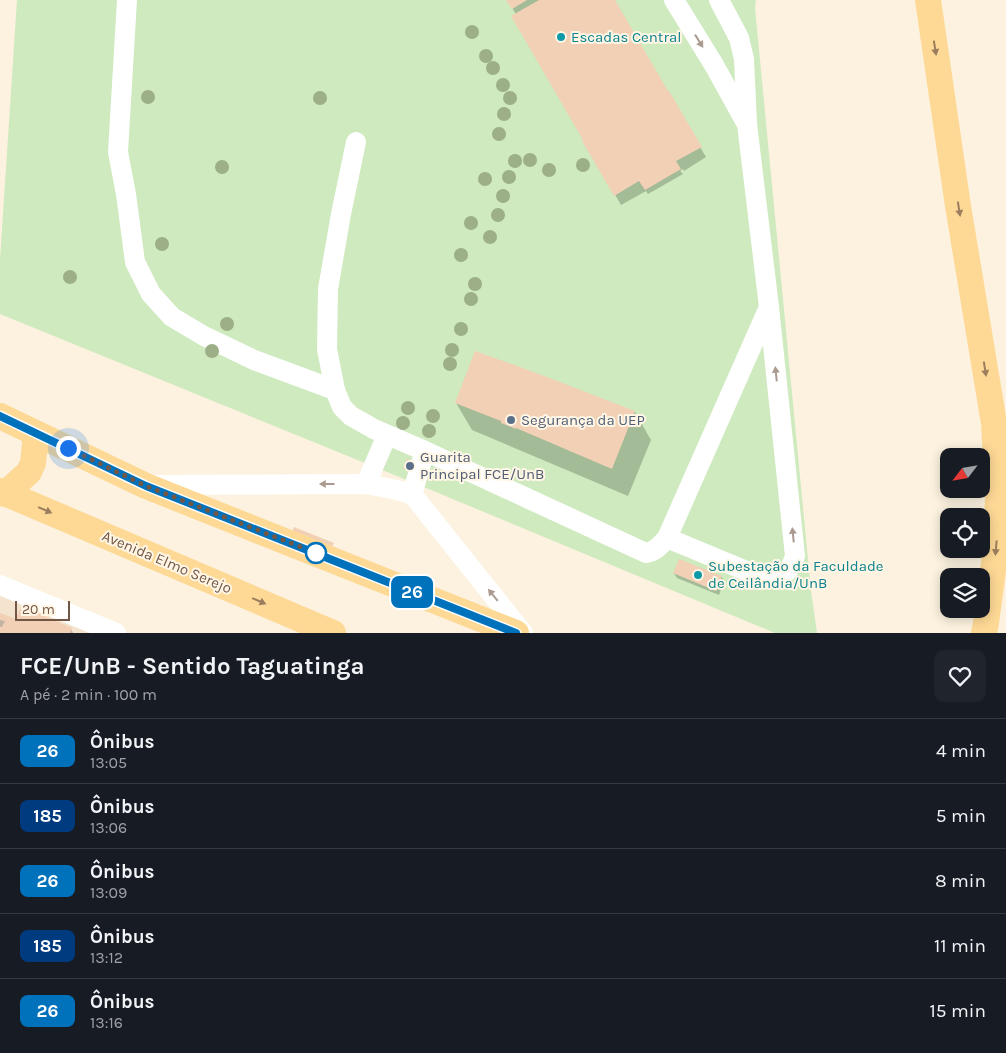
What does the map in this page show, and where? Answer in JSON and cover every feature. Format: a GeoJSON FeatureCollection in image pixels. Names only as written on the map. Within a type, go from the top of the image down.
{"type":"FeatureCollection","features":[{"type":"Feature","properties":{"kind":"main road"},"geometry":{"type":"LineString","coordinates":[[928,0],[958,206],[994,423],[998,496],[996,548],[984,633]]}},
{"type":"Feature","properties":{"kind":"main road"},"geometry":{"type":"LineString","coordinates":[[0,416],[146,486],[516,633]]}},
{"type":"Feature","properties":{"kind":"main road"},"geometry":{"type":"LineString","coordinates":[[2,492],[29,472],[33,463],[36,434]]}},
{"type":"Feature","properties":{"kind":"main road","name":"Avenida Elmo Serejo"},"geometry":{"type":"LineString","coordinates":[[2,492],[334,633]]}},
{"type":"Feature","properties":{"kind":"street"},"geometry":{"type":"LineString","coordinates":[[127,0],[118,152],[135,262],[151,294],[172,317],[204,336],[254,360],[335,390]]}},
{"type":"Feature","properties":{"kind":"street"},"geometry":{"type":"LineString","coordinates":[[674,0],[714,64],[747,124]]}},
{"type":"Feature","properties":{"kind":"street"},"geometry":{"type":"LineString","coordinates":[[666,538],[761,577],[771,578],[784,574],[790,569],[795,556],[770,307],[747,124],[743,50],[739,38],[719,0]]}},
{"type":"Feature","properties":{"kind":"street"},"geometry":{"type":"LineString","coordinates":[[356,142],[328,288],[327,349],[335,390],[342,407],[360,422],[387,435],[646,553],[656,549],[666,538],[770,307]]}},
{"type":"Feature","properties":{"kind":"street"},"geometry":{"type":"LineString","coordinates":[[366,484],[387,435]]}},
{"type":"Feature","properties":{"kind":"street"},"geometry":{"type":"LineString","coordinates":[[412,494],[425,451]]}},
{"type":"Feature","properties":{"kind":"street"},"geometry":{"type":"LineString","coordinates":[[146,486],[366,484],[392,488],[412,494],[523,633]]}},
{"type":"Feature","properties":{"kind":"street"},"geometry":{"type":"LineString","coordinates":[[0,585],[90,628],[116,633]]}},
{"type":"Feature","properties":{"kind":"shaded area"},"geometry":{"type":"Polygon","coordinates":[[[0,592],[98,633],[0,633],[0,592]]]}},
{"type":"Feature","properties":{"kind":"green space"},"geometry":{"type":"Polygon","coordinates":[[[17,0],[756,0],[755,8],[811,591],[817,633],[775,633],[0,314],[0,260],[17,0]]]}},
{"type":"Feature","properties":{"kind":"building"},"geometry":{"type":"Polygon","coordinates":[[[506,0],[527,0],[512,9],[506,0]]]}},
{"type":"Feature","properties":{"kind":"building"},"geometry":{"type":"Polygon","coordinates":[[[539,0],[615,0],[702,147],[676,161],[681,169],[645,190],[639,181],[614,196],[511,16],[539,0]]]}},
{"type":"Feature","properties":{"kind":"building"},"geometry":{"type":"Polygon","coordinates":[[[475,351],[635,411],[612,469],[455,403],[475,351]]]}},
{"type":"Feature","properties":{"kind":"building","name":"Guarita Principal FCE/UnB"},"geometry":{"type":"Polygon","coordinates":[[[407,459],[416,463],[412,472],[403,468],[407,459]]]}},
{"type":"Feature","properties":{"kind":"building"},"geometry":{"type":"Polygon","coordinates":[[[294,527],[334,543],[331,550],[291,534],[294,527]]]}},
{"type":"Feature","properties":{"kind":"building","name":"Subestação da Faculdade de Ceilândia/UnB"},"geometry":{"type":"Polygon","coordinates":[[[679,559],[722,576],[716,591],[673,573],[679,559]]]}},
{"type":"Feature","properties":{"kind":"building"},"geometry":{"type":"Polygon","coordinates":[[[21,606],[72,628],[70,633],[0,633],[0,627],[2,627],[5,621],[0,620],[0,613],[16,619],[21,606]]]}},
{"type":"Feature","properties":{"kind":"bus line","name":"26"},"geometry":{"type":"LineString","coordinates":[[0,416],[146,486],[516,633]]}},
{"type":"Feature","properties":{"kind":"place","name":"Escadas Central"},"geometry":{"type":"Point","coordinates":[561,37]}},
{"type":"Feature","properties":{"kind":"place","name":"Segurança da UEP"},"geometry":{"type":"Point","coordinates":[511,420]}},
{"type":"Feature","properties":{"kind":"place","name":"Guarita Principal FCE/UnB"},"geometry":{"type":"Point","coordinates":[410,466]}},
{"type":"Feature","properties":{"kind":"place","name":"Subestação da Faculdade de Ceilândia/UnB"},"geometry":{"type":"Point","coordinates":[698,575]}},
{"type":"Feature","properties":{"kind":"route"},"geometry":{"type":"LineString","coordinates":[[68,448],[146,486],[316,553]]}}]}
